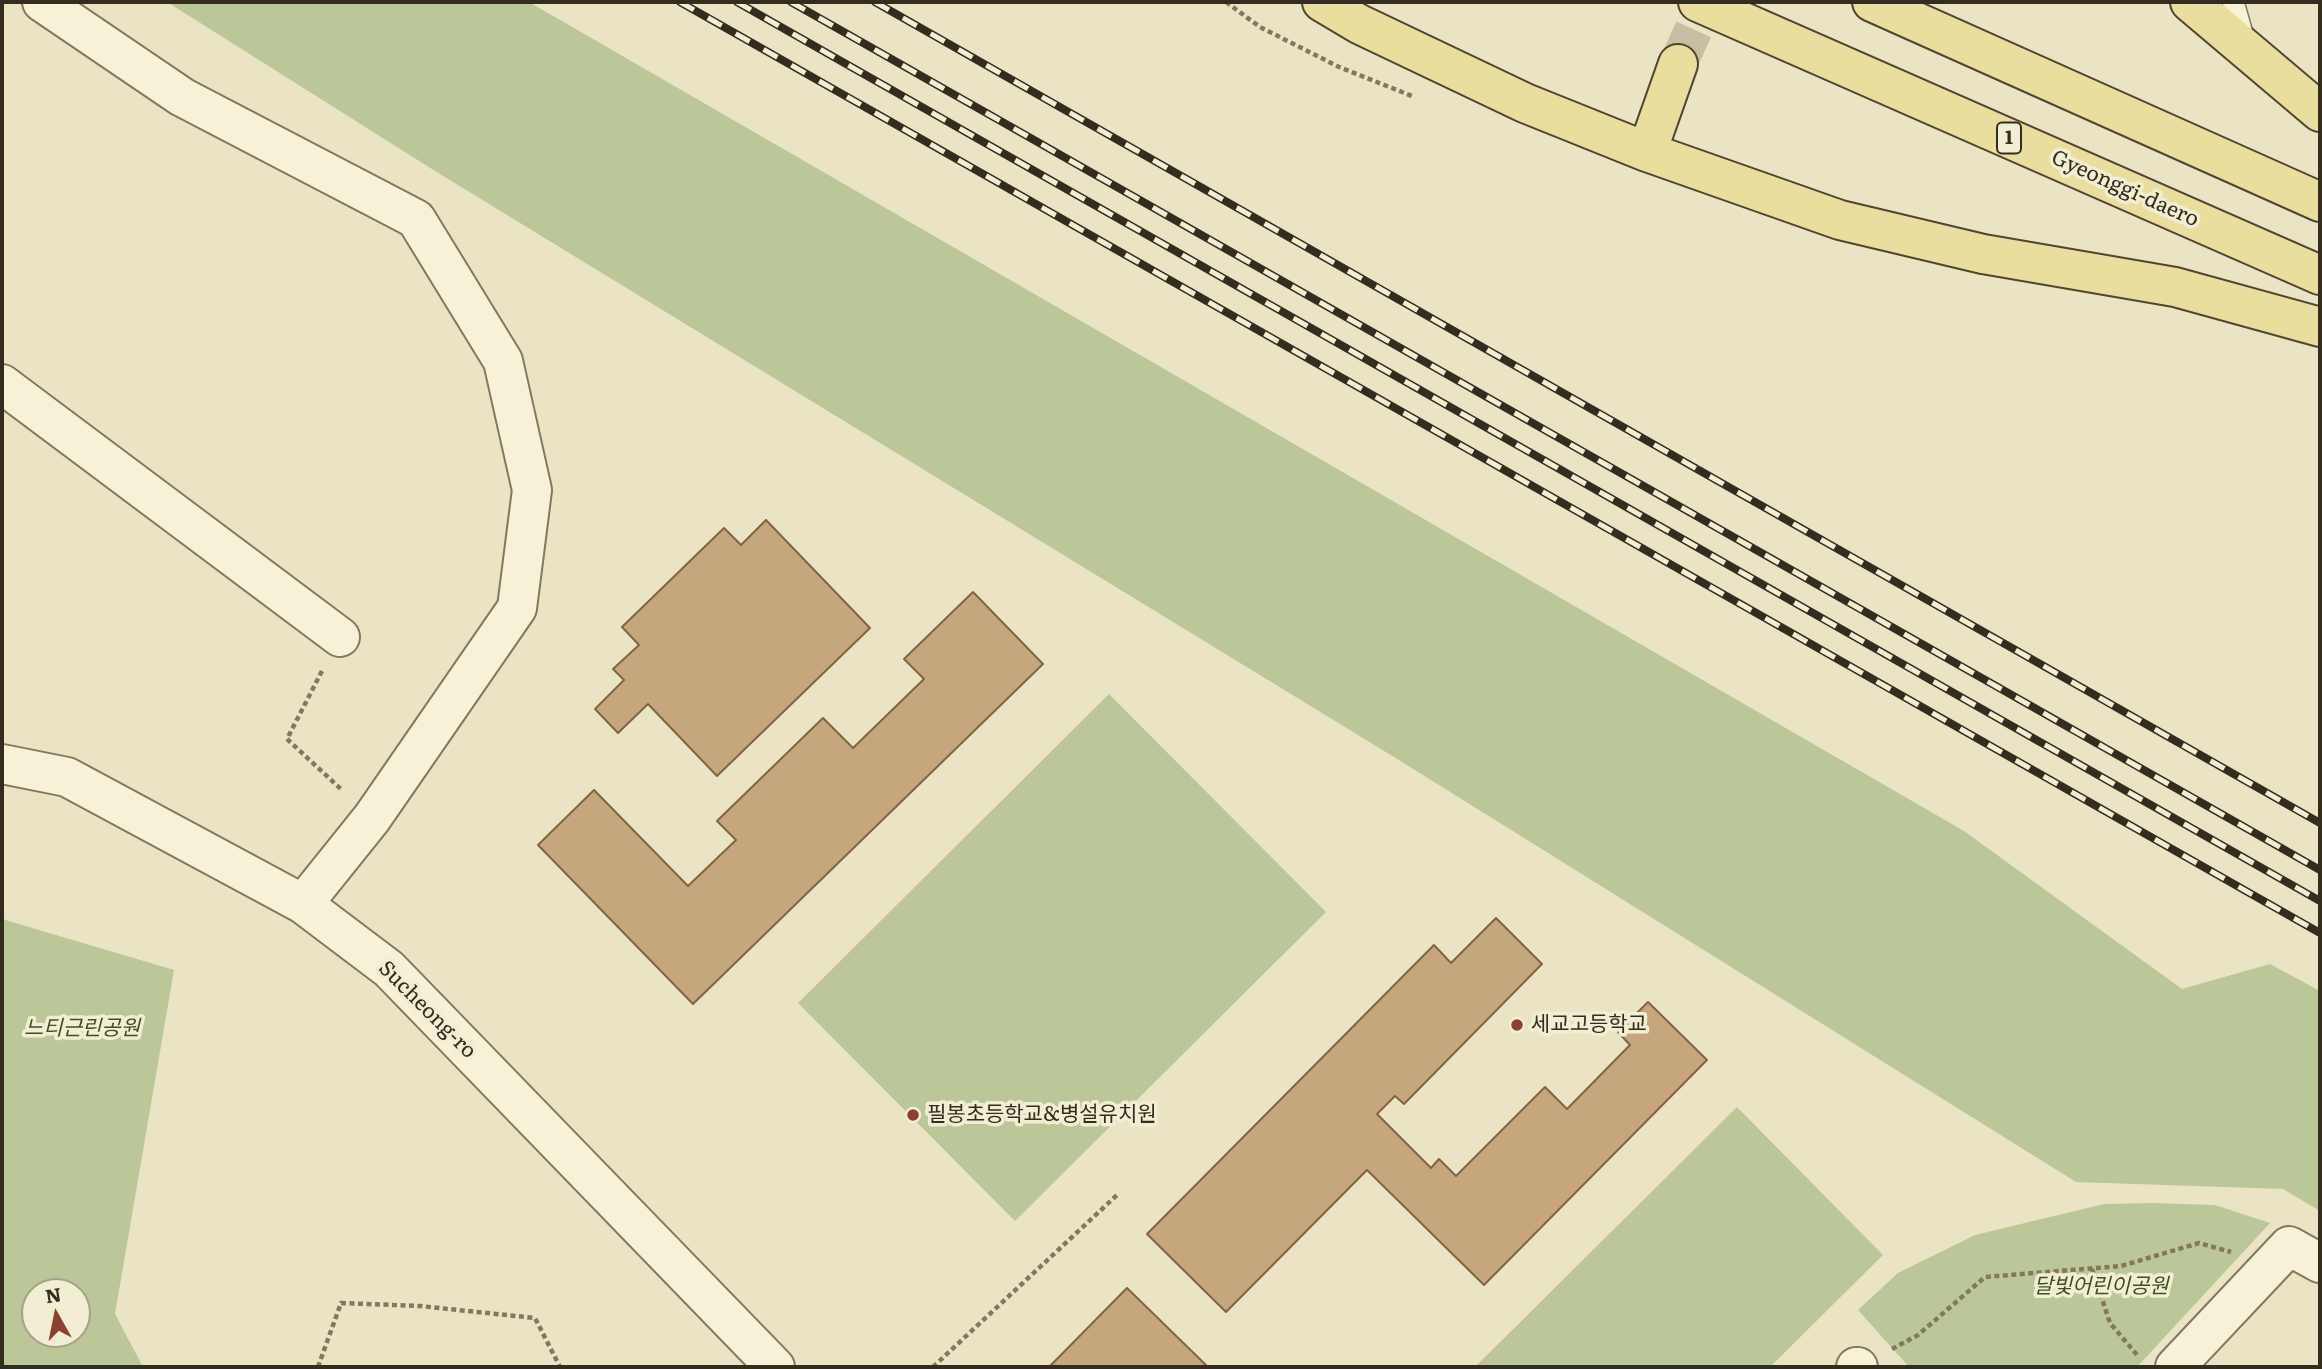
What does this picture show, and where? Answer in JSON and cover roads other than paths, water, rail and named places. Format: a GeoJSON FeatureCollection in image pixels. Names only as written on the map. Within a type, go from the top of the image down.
{"type":"FeatureCollection","features":[{"type":"Feature","properties":{"kind":"main road"},"geometry":{"type":"LineString","coordinates":[[1322,2],[1359,24],[1525,103],[1647,152],[1840,220],[1983,254],[2175,287],[2320,327]]}},
{"type":"Feature","properties":{"kind":"main road","name":"Gyeonggi-daero"},"geometry":{"type":"LineString","coordinates":[[1698,2],[2320,275]]}},
{"type":"Feature","properties":{"kind":"main road"},"geometry":{"type":"LineString","coordinates":[[1872,2],[2320,202]]}},
{"type":"Feature","properties":{"kind":"main road"},"geometry":{"type":"LineString","coordinates":[[2190,2],[2320,112]]}},
{"type":"Feature","properties":{"kind":"main road"},"geometry":{"type":"LineString","coordinates":[[1647,152],[1678,64]]}},
{"type":"Feature","properties":{"kind":"street"},"geometry":{"type":"LineString","coordinates":[[42,2],[183,97],[416,219],[503,361],[532,490],[517,608],[372,818],[303,904]]}},
{"type":"Feature","properties":{"kind":"street"},"geometry":{"type":"LineString","coordinates":[[2,384],[340,637]]}},
{"type":"Feature","properties":{"kind":"street","name":"Sucheong-ro"},"geometry":{"type":"LineString","coordinates":[[2,764],[67,777],[303,904],[389,969],[775,1367]]}},
{"type":"Feature","properties":{"kind":"street"},"geometry":{"type":"LineString","coordinates":[[2158,1363],[2289,1246],[2320,1263]]}},
{"type":"Feature","properties":{"kind":"lane"},"geometry":{"type":"LineString","coordinates":[[2233,2],[2246,50]]}},
{"type":"Feature","properties":{"kind":"tunnel"},"geometry":{"type":"LineString","coordinates":[[1678,64],[1706,2]]}},
{"type":"Feature","properties":{"kind":"railway"},"geometry":{"type":"LineString","coordinates":[[680,2],[2320,933]]}},
{"type":"Feature","properties":{"kind":"railway"},"geometry":{"type":"LineString","coordinates":[[737,2],[2320,901]]}},
{"type":"Feature","properties":{"kind":"railway"},"geometry":{"type":"LineString","coordinates":[[791,2],[2320,870]]}},
{"type":"Feature","properties":{"kind":"railway"},"geometry":{"type":"LineString","coordinates":[[875,2],[2320,823]]}},
{"type":"Feature","properties":{"kind":"place","name":"세교고등학교"},"geometry":{"type":"Point","coordinates":[1517,1025]}},
{"type":"Feature","properties":{"kind":"place","name":"필봉초등학교&병설유치원"},"geometry":{"type":"Point","coordinates":[913,1115]}},
{"type":"Feature","properties":{"kind":"park label","name":"느티근린공원"},"geometry":{"type":"Point","coordinates":[82,1029]}},
{"type":"Feature","properties":{"kind":"park label","name":"달빛어린이공원"},"geometry":{"type":"Point","coordinates":[2101,1287]}}]}
